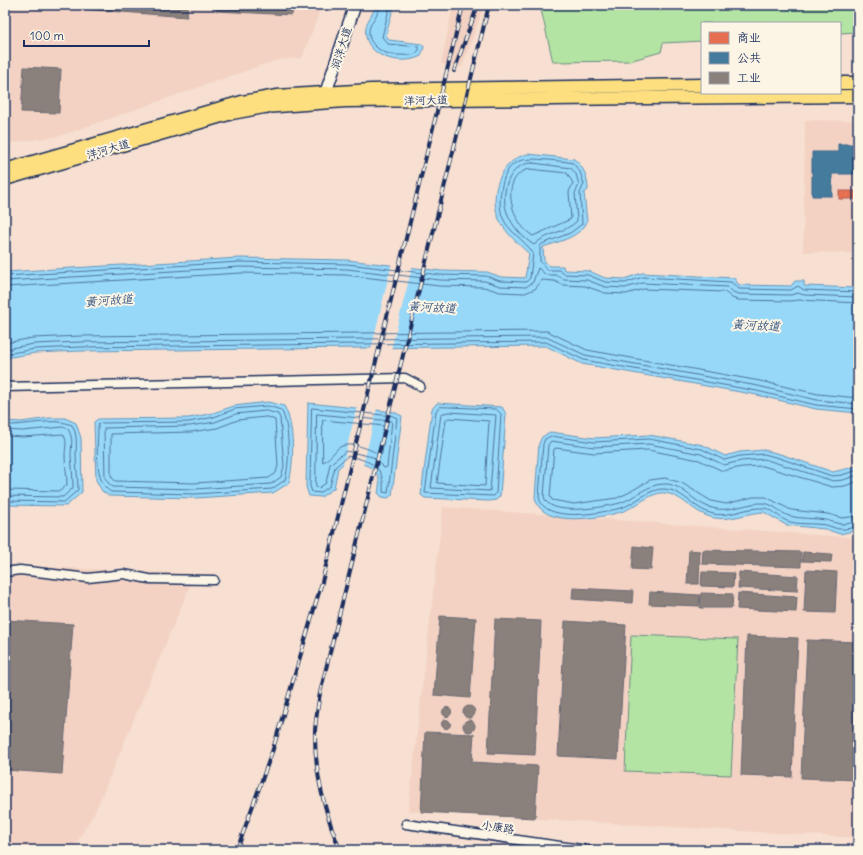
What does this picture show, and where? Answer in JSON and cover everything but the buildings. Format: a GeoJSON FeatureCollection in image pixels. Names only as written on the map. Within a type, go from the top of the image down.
{"type":"FeatureCollection","features":[{"type":"Feature","properties":{"kind":"main road"},"geometry":{"type":"LineString","coordinates":[[841,83],[858,83]]}},
{"type":"Feature","properties":{"kind":"main road","name":"洋河大道"},"geometry":{"type":"LineString","coordinates":[[5,170],[242,102],[277,96],[326,92],[701,85]]}},
{"type":"Feature","properties":{"kind":"main road","name":"洋河大道"},"geometry":{"type":"LineString","coordinates":[[5,179],[211,119],[264,107],[353,101],[858,96]]}},
{"type":"Feature","properties":{"kind":"street","name":"润洋大道"},"geometry":{"type":"LineString","coordinates":[[326,92],[355,5]]}},
{"type":"Feature","properties":{"kind":"street"},"geometry":{"type":"LineString","coordinates":[[5,387],[405,378],[420,386]]}},
{"type":"Feature","properties":{"kind":"street"},"geometry":{"type":"LineString","coordinates":[[5,572],[20,570],[88,578],[124,574],[150,579],[214,580]]}},
{"type":"Feature","properties":{"kind":"street","name":"小康路"},"geometry":{"type":"LineString","coordinates":[[406,824],[588,850]]}},
{"type":"Feature","properties":{"kind":"shaded area"},"geometry":{"type":"Polygon","coordinates":[[[5,5],[322,5],[302,58],[277,60],[60,136],[5,144],[5,5]]]}},
{"type":"Feature","properties":{"kind":"shaded area"},"geometry":{"type":"Polygon","coordinates":[[[453,5],[485,5],[462,67],[441,64],[453,5]]]}},
{"type":"Feature","properties":{"kind":"shaded area"},"geometry":{"type":"Polygon","coordinates":[[[805,120],[858,121],[858,253],[803,252],[805,120]]]}},
{"type":"Feature","properties":{"kind":"shaded area"},"geometry":{"type":"Polygon","coordinates":[[[443,507],[858,538],[858,838],[408,811],[443,507]]]}},
{"type":"Feature","properties":{"kind":"shaded area"},"geometry":{"type":"Polygon","coordinates":[[[5,565],[195,574],[95,812],[72,850],[5,850],[5,565]]]}},
{"type":"Feature","properties":{"kind":"green space"},"geometry":{"type":"Polygon","coordinates":[[[540,5],[858,5],[858,32],[841,33],[841,22],[701,22],[701,41],[663,43],[661,52],[629,61],[553,62],[540,5]]]}},
{"type":"Feature","properties":{"kind":"green space"},"geometry":{"type":"Polygon","coordinates":[[[631,635],[738,639],[731,775],[625,771],[631,635]]]}},
{"type":"Feature","properties":{"kind":"water"},"geometry":{"type":"Polygon","coordinates":[[[376,5],[394,5],[386,35],[389,40],[422,44],[424,47],[421,56],[403,60],[393,59],[376,52],[366,37],[366,27],[376,5]]]}},
{"type":"Feature","properties":{"kind":"water","name":"黄河故道"},"geometry":{"type":"Polygon","coordinates":[[[528,154],[574,159],[583,169],[587,181],[588,190],[584,193],[587,222],[579,232],[574,235],[562,241],[543,247],[544,260],[549,266],[563,266],[564,270],[589,271],[605,278],[624,279],[642,273],[734,278],[739,285],[791,286],[795,281],[804,281],[804,286],[858,288],[858,413],[816,409],[757,395],[582,364],[546,346],[81,351],[35,353],[5,358],[5,272],[240,258],[347,260],[441,271],[487,272],[501,277],[525,278],[529,254],[505,229],[499,219],[495,199],[499,179],[504,170],[519,157],[528,154]]]}},
{"type":"Feature","properties":{"kind":"water"},"geometry":{"type":"Polygon","coordinates":[[[268,402],[284,406],[288,414],[292,433],[293,454],[289,483],[273,493],[195,498],[109,496],[102,491],[96,480],[94,422],[98,419],[189,418],[213,413],[234,406],[268,402]]]}},
{"type":"Feature","properties":{"kind":"water"},"geometry":{"type":"Polygon","coordinates":[[[308,403],[394,412],[402,416],[392,495],[388,498],[382,497],[378,493],[379,478],[373,469],[348,460],[338,468],[334,488],[321,497],[309,496],[306,487],[308,403]]]}},
{"type":"Feature","properties":{"kind":"water"},"geometry":{"type":"Polygon","coordinates":[[[437,403],[502,407],[506,414],[500,496],[496,500],[425,498],[421,495],[432,409],[437,403]]]}},
{"type":"Feature","properties":{"kind":"water"},"geometry":{"type":"Polygon","coordinates":[[[50,418],[65,418],[76,423],[81,438],[82,492],[66,506],[5,505],[5,421],[21,422],[50,418]]]}},
{"type":"Feature","properties":{"kind":"water"},"geometry":{"type":"Polygon","coordinates":[[[550,432],[594,438],[649,435],[703,445],[725,456],[740,452],[764,450],[833,472],[858,466],[858,530],[840,534],[825,529],[786,525],[764,512],[727,518],[712,517],[705,515],[676,496],[665,493],[660,493],[649,497],[621,512],[599,517],[572,519],[547,514],[539,507],[535,497],[539,443],[542,437],[550,432]]]}},
{"type":"Feature","properties":{"kind":"pier"},"geometry":{"type":"Polygon","coordinates":[[[392,262],[413,264],[391,350],[371,350],[392,262]]]}},
{"type":"Feature","properties":{"kind":"pier"},"geometry":{"type":"Polygon","coordinates":[[[357,406],[377,408],[363,466],[349,462],[342,468],[357,406]]]}},
{"type":"Feature","properties":{"kind":"railway"},"geometry":{"type":"LineString","coordinates":[[237,850],[273,749],[322,582],[463,5]]}},
{"type":"Feature","properties":{"kind":"railway"},"geometry":{"type":"LineString","coordinates":[[454,71],[478,5]]}},
{"type":"Feature","properties":{"kind":"railway"},"geometry":{"type":"LineString","coordinates":[[340,850],[325,806],[316,760],[315,730],[320,693],[489,5]]}}]}
